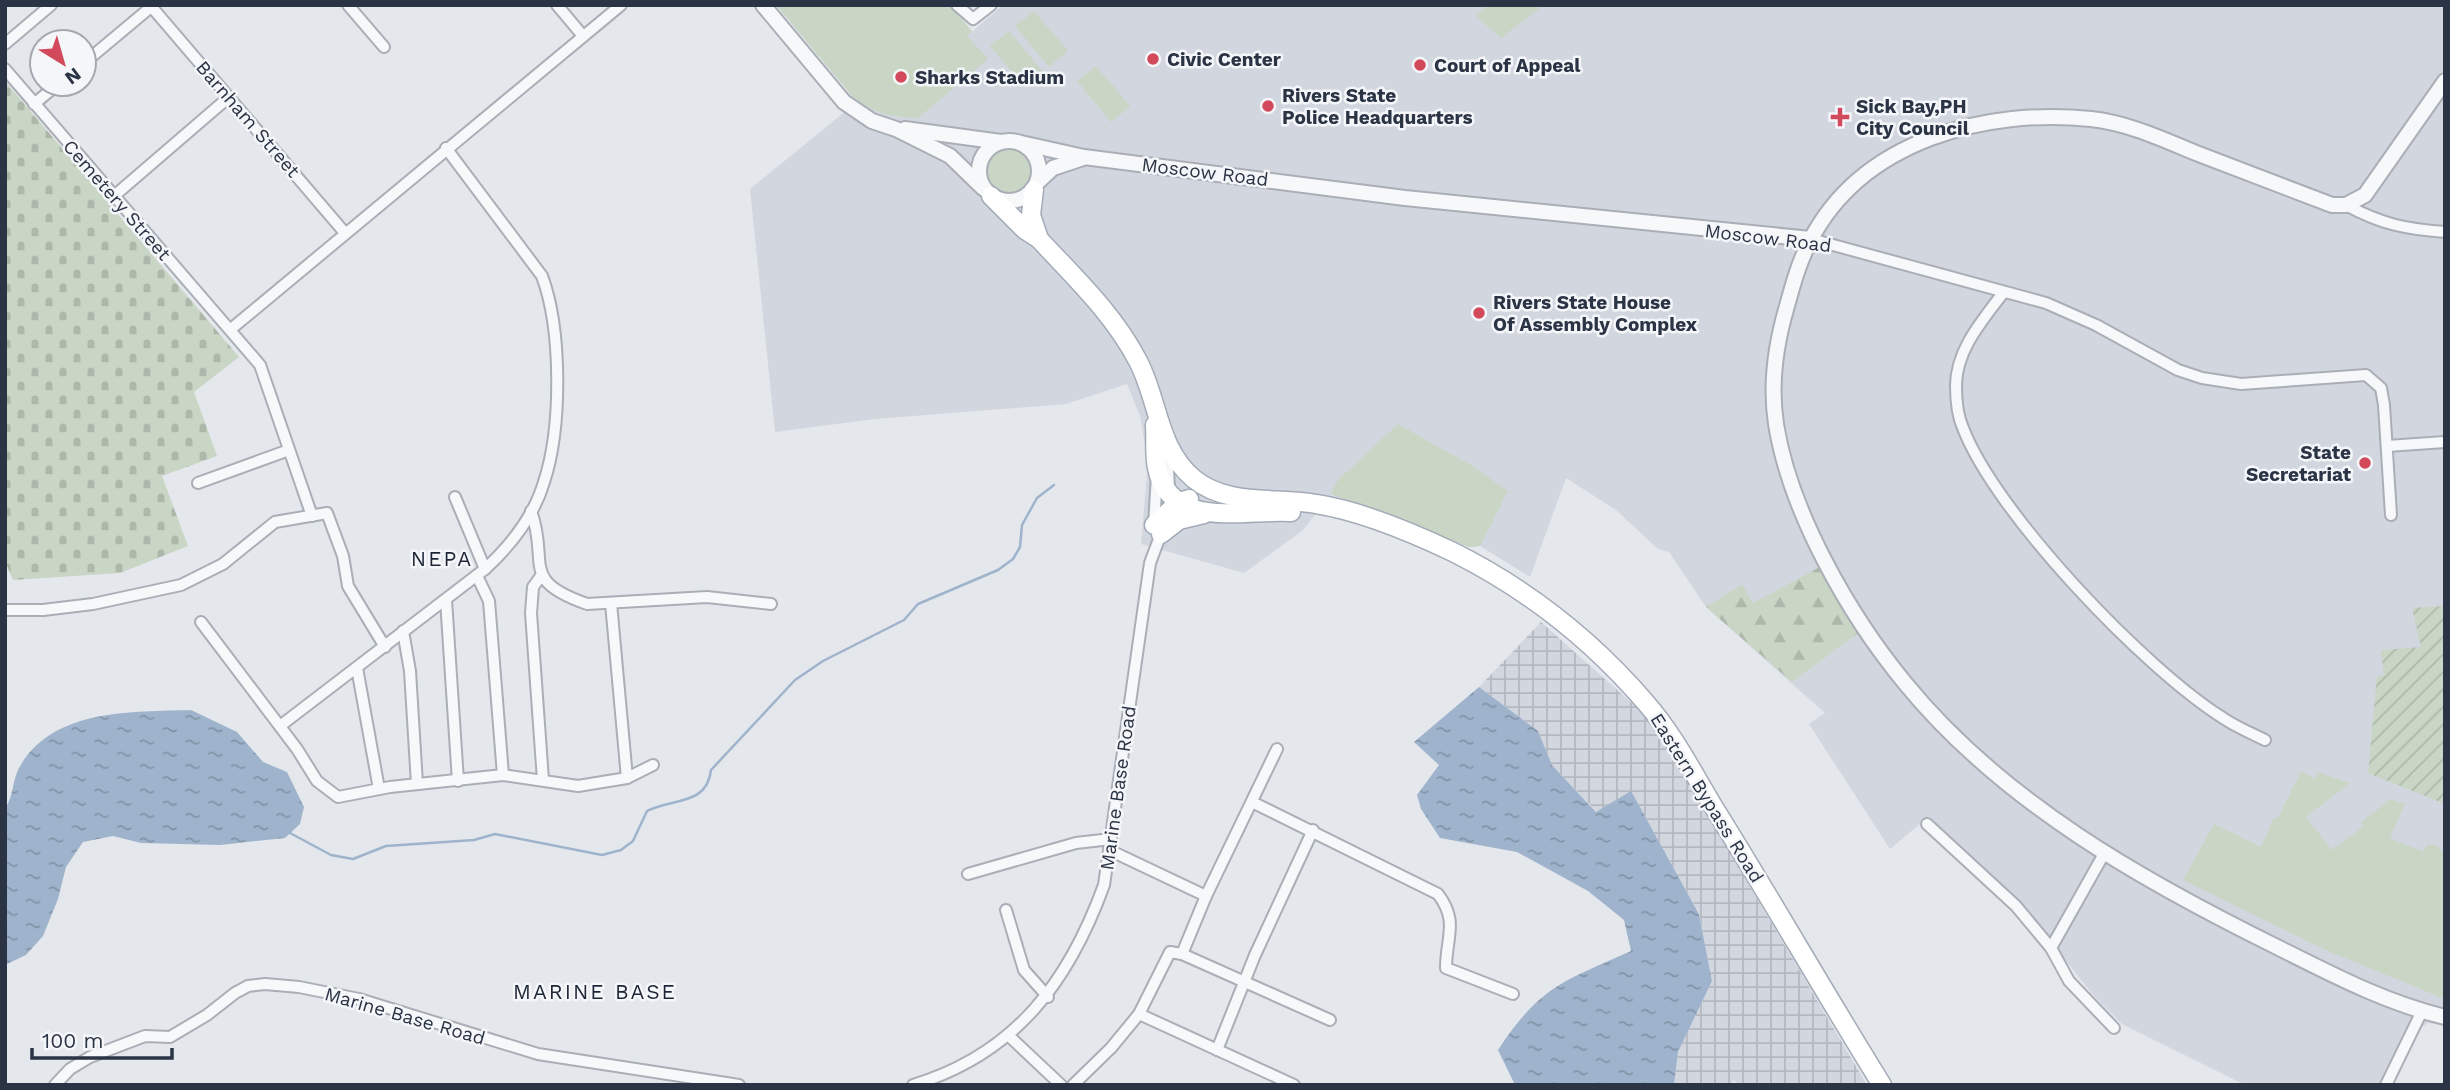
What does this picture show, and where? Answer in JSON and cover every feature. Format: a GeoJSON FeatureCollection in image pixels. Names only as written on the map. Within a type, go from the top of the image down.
{"type":"FeatureCollection","features":[{"type":"Feature","properties":{"kind":"main road"},"geometry":{"type":"LineString","coordinates":[[1036,186],[1031,215],[1038,239]]}},
{"type":"Feature","properties":{"kind":"main road"},"geometry":{"type":"LineString","coordinates":[[987,192],[1025,230],[1038,239],[1111,317],[1140,365],[1164,440]]}},
{"type":"Feature","properties":{"kind":"main road"},"geometry":{"type":"LineString","coordinates":[[1154,408],[1157,468],[1166,514]]}},
{"type":"Feature","properties":{"kind":"main road","name":"Eastern Bypass Road"},"geometry":{"type":"LineString","coordinates":[[1164,440],[1176,460],[1205,487],[1227,496],[1315,503],[1358,513],[1486,570],[1548,610],[1587,642],[1647,703],[1671,735],[1882,1085]]}},
{"type":"Feature","properties":{"kind":"main road"},"geometry":{"type":"LineString","coordinates":[[1166,514],[1227,496]]}},
{"type":"Feature","properties":{"kind":"main road","name":"Eastern Bypass Road"},"geometry":{"type":"LineString","coordinates":[[1166,514],[1301,513],[1397,530]]}},
{"type":"Feature","properties":{"kind":"main road"},"geometry":{"type":"LineString","coordinates":[[1166,514],[1179,520],[1205,514]]}},
{"type":"Feature","properties":{"kind":"street"},"geometry":{"type":"LineString","coordinates":[[5,44],[51,5]]}},
{"type":"Feature","properties":{"kind":"street"},"geometry":{"type":"LineString","coordinates":[[348,5],[384,47]]}},
{"type":"Feature","properties":{"kind":"street"},"geometry":{"type":"LineString","coordinates":[[557,5],[583,36]]}},
{"type":"Feature","properties":{"kind":"street"},"geometry":{"type":"LineString","coordinates":[[231,329],[621,5]]}},
{"type":"Feature","properties":{"kind":"street"},"geometry":{"type":"LineString","coordinates":[[763,5],[844,102],[872,121],[896,129],[950,156],[987,192],[1014,202],[1036,186],[1037,159],[1021,143],[896,129]]}},
{"type":"Feature","properties":{"kind":"street"},"geometry":{"type":"LineString","coordinates":[[957,5],[973,19],[990,5]]}},
{"type":"Feature","properties":{"kind":"street"},"geometry":{"type":"LineString","coordinates":[[98,51],[150,6]]}},
{"type":"Feature","properties":{"kind":"street","name":"Barnham Street"},"geometry":{"type":"LineString","coordinates":[[150,6],[345,233]]}},
{"type":"Feature","properties":{"kind":"street","name":"Cemetery Street"},"geometry":{"type":"LineString","coordinates":[[5,69],[260,365],[312,516]]}},
{"type":"Feature","properties":{"kind":"street"},"geometry":{"type":"LineString","coordinates":[[2346,205],[2365,195],[2445,81]]}},
{"type":"Feature","properties":{"kind":"street"},"geometry":{"type":"LineString","coordinates":[[114,197],[229,97]]}},
{"type":"Feature","properties":{"kind":"street"},"geometry":{"type":"LineString","coordinates":[[34,104],[41,98]]}},
{"type":"Feature","properties":{"kind":"street"},"geometry":{"type":"LineString","coordinates":[[2445,232],[2412,230],[2378,222],[2346,205],[2321,201],[2130,127],[2093,119],[2025,117],[1978,122],[1918,142],[1891,158],[1843,196],[1811,239],[1784,314],[1773,389],[1776,425],[1786,469],[1807,521],[1861,622],[1903,681],[1946,729],[2037,806],[2172,893],[2368,992],[2421,1012],[2445,1017]]}},
{"type":"Feature","properties":{"kind":"street"},"geometry":{"type":"LineString","coordinates":[[987,192],[978,170],[980,161],[985,152],[1001,142]]}},
{"type":"Feature","properties":{"kind":"street","name":"Moscow Road"},"geometry":{"type":"LineString","coordinates":[[1021,143],[1084,157],[1523,212],[1811,239],[2046,303],[2096,325],[2178,370],[2206,379],[2241,384],[2366,375],[2381,388],[2391,515]]}},
{"type":"Feature","properties":{"kind":"street"},"geometry":{"type":"LineString","coordinates":[[279,726],[481,573],[510,546],[544,484],[552,434],[556,372],[549,294],[542,276],[446,148]]}},
{"type":"Feature","properties":{"kind":"street","name":"Moscow Road"},"geometry":{"type":"LineString","coordinates":[[1036,186],[1054,168],[1084,157]]}},
{"type":"Feature","properties":{"kind":"street"},"geometry":{"type":"LineString","coordinates":[[2003,293],[1968,344],[1956,386],[1962,427],[1998,491],[2096,607],[2194,696],[2223,718],[2265,740]]}},
{"type":"Feature","properties":{"kind":"street"},"geometry":{"type":"LineString","coordinates":[[1164,440],[1166,514]]}},
{"type":"Feature","properties":{"kind":"street"},"geometry":{"type":"LineString","coordinates":[[2387,446],[2445,442]]}},
{"type":"Feature","properties":{"kind":"street"},"geometry":{"type":"LineString","coordinates":[[198,483],[289,450]]}},
{"type":"Feature","properties":{"kind":"street"},"geometry":{"type":"LineString","coordinates":[[1157,468],[1166,514]]}},
{"type":"Feature","properties":{"kind":"street"},"geometry":{"type":"LineString","coordinates":[[455,497],[489,601],[503,775]]}},
{"type":"Feature","properties":{"kind":"street"},"geometry":{"type":"LineString","coordinates":[[531,511],[537,528],[541,576],[547,585],[571,598],[587,604],[707,597],[771,604]]}},
{"type":"Feature","properties":{"kind":"street","name":"Marine Base Road"},"geometry":{"type":"LineString","coordinates":[[913,1085],[953,1069],[1009,1036],[1048,997],[1088,929],[1104,885],[1150,563],[1166,514]]}},
{"type":"Feature","properties":{"kind":"street"},"geometry":{"type":"LineString","coordinates":[[5,610],[43,610],[93,604],[181,585],[205,576],[223,564],[275,522],[330,515],[348,586],[385,647]]}},
{"type":"Feature","properties":{"kind":"street"},"geometry":{"type":"LineString","coordinates":[[541,576],[533,587],[531,613],[543,780]]}},
{"type":"Feature","properties":{"kind":"street"},"geometry":{"type":"LineString","coordinates":[[446,600],[458,781]]}},
{"type":"Feature","properties":{"kind":"street"},"geometry":{"type":"LineString","coordinates":[[611,603],[626,778]]}},
{"type":"Feature","properties":{"kind":"street"},"geometry":{"type":"LineString","coordinates":[[201,622],[317,781],[338,797],[379,789],[503,775],[578,786],[626,778],[653,765]]}},
{"type":"Feature","properties":{"kind":"street"},"geometry":{"type":"LineString","coordinates":[[403,631],[410,671],[416,785]]}},
{"type":"Feature","properties":{"kind":"street"},"geometry":{"type":"LineString","coordinates":[[357,668],[379,789]]}},
{"type":"Feature","properties":{"kind":"street"},"geometry":{"type":"LineString","coordinates":[[1182,954],[1206,896],[1277,749]]}},
{"type":"Feature","properties":{"kind":"street"},"geometry":{"type":"LineString","coordinates":[[1252,802],[1438,894],[1452,921],[1446,968],[1450,972],[1487,982],[1513,994]]}},
{"type":"Feature","properties":{"kind":"street"},"geometry":{"type":"LineString","coordinates":[[1927,824],[2016,906],[2050,948],[2069,981],[2114,1028]]}},
{"type":"Feature","properties":{"kind":"street"},"geometry":{"type":"LineString","coordinates":[[1217,1050],[1312,830]]}},
{"type":"Feature","properties":{"kind":"street"},"geometry":{"type":"LineString","coordinates":[[968,874],[1076,843],[1110,845],[1206,896]]}},
{"type":"Feature","properties":{"kind":"street"},"geometry":{"type":"LineString","coordinates":[[2050,948],[2105,852]]}},
{"type":"Feature","properties":{"kind":"street"},"geometry":{"type":"LineString","coordinates":[[1006,910],[1024,970],[1048,997]]}},
{"type":"Feature","properties":{"kind":"street"},"geometry":{"type":"LineString","coordinates":[[1073,1085],[1111,1048],[1139,1014],[1167,956],[1174,951],[1330,1020]]}},
{"type":"Feature","properties":{"kind":"street","name":"Marine Base Road"},"geometry":{"type":"LineString","coordinates":[[55,1085],[70,1069],[90,1057],[145,1036],[170,1037],[207,1015],[235,993],[248,986],[265,984],[299,987],[359,999],[560,1059],[739,1085]]}},
{"type":"Feature","properties":{"kind":"street"},"geometry":{"type":"LineString","coordinates":[[2386,1085],[2421,1012]]}},
{"type":"Feature","properties":{"kind":"street"},"geometry":{"type":"LineString","coordinates":[[1139,1014],[1294,1085]]}},
{"type":"Feature","properties":{"kind":"street"},"geometry":{"type":"LineString","coordinates":[[1009,1036],[1061,1085]]}},
{"type":"Feature","properties":{"kind":"shaded area"},"geometry":{"type":"Polygon","coordinates":[[[1003,5],[2445,5],[2445,1026],[2428,1023],[2419,1029],[2392,1085],[2245,1085],[2122,1024],[2094,996],[2023,907],[1926,819],[1890,849],[1809,724],[1825,713],[1706,607],[1669,552],[1658,549],[1616,510],[1566,478],[1530,577],[1480,546],[1469,547],[1331,495],[1302,531],[1244,573],[1141,544],[1148,462],[1140,416],[1127,384],[1066,404],[875,419],[775,432],[750,189],[858,101],[866,107],[987,59],[967,36],[1003,5]]]}},
{"type":"Feature","properties":{"kind":"shaded area"},"geometry":{"type":"Polygon","coordinates":[[[1541,622],[1653,722],[1867,1085],[1739,1085],[1734,1080],[1730,1085],[1674,1085],[1678,1052],[1712,981],[1699,913],[1631,792],[1597,812],[1552,765],[1538,731],[1479,687],[1541,622]]]}},
{"type":"Feature","properties":{"kind":"green space","name":"Sharks Stadium"},"geometry":{"type":"Polygon","coordinates":[[[776,5],[950,5],[972,31],[967,36],[988,59],[918,118],[890,115],[866,106],[851,95],[776,5]]]}},
{"type":"Feature","properties":{"kind":"green space"},"geometry":{"type":"Polygon","coordinates":[[[1487,5],[1544,5],[1501,38],[1476,16],[1487,5]]]}},
{"type":"Feature","properties":{"kind":"green space"},"geometry":{"type":"Polygon","coordinates":[[[1034,11],[1068,51],[1049,67],[1015,26],[1034,11]]]}},
{"type":"Feature","properties":{"kind":"green space"},"geometry":{"type":"Polygon","coordinates":[[[1009,31],[1043,72],[1025,87],[990,46],[1009,31]]]}},
{"type":"Feature","properties":{"kind":"green space"},"geometry":{"type":"Polygon","coordinates":[[[1096,66],[1130,106],[1111,122],[1077,81],[1096,66]]]}},
{"type":"Feature","properties":{"kind":"green space"},"geometry":{"type":"Polygon","coordinates":[[[5,81],[239,357],[194,392],[217,456],[162,476],[188,546],[120,573],[13,580],[5,561],[5,81]]]}},
{"type":"Feature","properties":{"kind":"green space"},"geometry":{"type":"Polygon","coordinates":[[[1008,149],[1017,150],[1024,155],[1029,162],[1029,180],[1024,187],[1017,192],[1008,193],[999,192],[992,187],[987,180],[986,171],[987,162],[992,155],[999,150],[1008,149]]]}},
{"type":"Feature","properties":{"kind":"green space"},"geometry":{"type":"Polygon","coordinates":[[[1398,424],[1469,464],[1508,491],[1480,546],[1469,547],[1331,494],[1338,480],[1398,424]]]}},
{"type":"Feature","properties":{"kind":"green space"},"geometry":{"type":"Polygon","coordinates":[[[1820,567],[1858,633],[1792,682],[1706,607],[1742,584],[1753,603],[1820,567]]]}},
{"type":"Feature","properties":{"kind":"green space"},"geometry":{"type":"Polygon","coordinates":[[[2445,606],[2445,804],[2368,773],[2377,676],[2384,675],[2381,650],[2421,647],[2412,608],[2445,606]]]}},
{"type":"Feature","properties":{"kind":"green space"},"geometry":{"type":"Polygon","coordinates":[[[2301,771],[2315,779],[2318,772],[2350,783],[2306,817],[2332,850],[2364,826],[2361,822],[2391,799],[2405,804],[2390,838],[2423,852],[2427,845],[2437,845],[2445,855],[2445,999],[2330,952],[2183,880],[2214,824],[2261,847],[2274,817],[2278,818],[2301,771]]]}},
{"type":"Feature","properties":{"kind":"water"},"geometry":{"type":"Polygon","coordinates":[[[1479,687],[1538,731],[1552,765],[1596,812],[1631,791],[1699,914],[1712,981],[1678,1052],[1674,1085],[1515,1085],[1498,1050],[1527,1011],[1570,979],[1631,951],[1624,920],[1588,891],[1517,852],[1440,838],[1421,809],[1417,795],[1439,765],[1414,742],[1479,687]]]}},
{"type":"Feature","properties":{"kind":"water"},"geometry":{"type":"Polygon","coordinates":[[[191,710],[237,732],[263,762],[287,772],[304,807],[300,824],[285,838],[220,845],[141,843],[113,836],[83,842],[66,867],[58,899],[43,936],[26,955],[5,965],[5,809],[19,768],[33,748],[72,724],[95,717],[144,711],[191,710]]]}},
{"type":"Feature","properties":{"kind":"waterway"},"geometry":{"type":"LineString","coordinates":[[290,833],[331,855],[353,859],[386,846],[474,840],[495,834],[602,855],[621,850],[633,841],[647,811],[687,799],[703,790],[711,770],[795,680],[823,661],[904,620],[918,604],[998,570],[1013,559],[1020,547],[1022,525],[1037,498],[1054,485]]}},
{"type":"Feature","properties":{"kind":"place","name":"Civic Center"},"geometry":{"type":"Point","coordinates":[1153,59]}},
{"type":"Feature","properties":{"kind":"place","name":"Court of Appeal"},"geometry":{"type":"Point","coordinates":[1420,65]}},
{"type":"Feature","properties":{"kind":"place","name":"Sharks Stadium"},"geometry":{"type":"Point","coordinates":[901,77]}},
{"type":"Feature","properties":{"kind":"place","name":"Rivers State Police Headquarters"},"geometry":{"type":"Point","coordinates":[1268,106]}},
{"type":"Feature","properties":{"kind":"place","name":"Sick Bay,PH City Council"},"geometry":{"type":"Point","coordinates":[1840,117]}},
{"type":"Feature","properties":{"kind":"place","name":"Rivers State House Of Assembly Complex"},"geometry":{"type":"Point","coordinates":[1479,313]}},
{"type":"Feature","properties":{"kind":"place","name":"State Secretariat"},"geometry":{"type":"Point","coordinates":[2365,463]}},
{"type":"Feature","properties":{"kind":"district","name":"NEPA"},"geometry":{"type":"Point","coordinates":[442,558]}},
{"type":"Feature","properties":{"kind":"district","name":"MARINE BASE"},"geometry":{"type":"Point","coordinates":[595,991]}}]}
